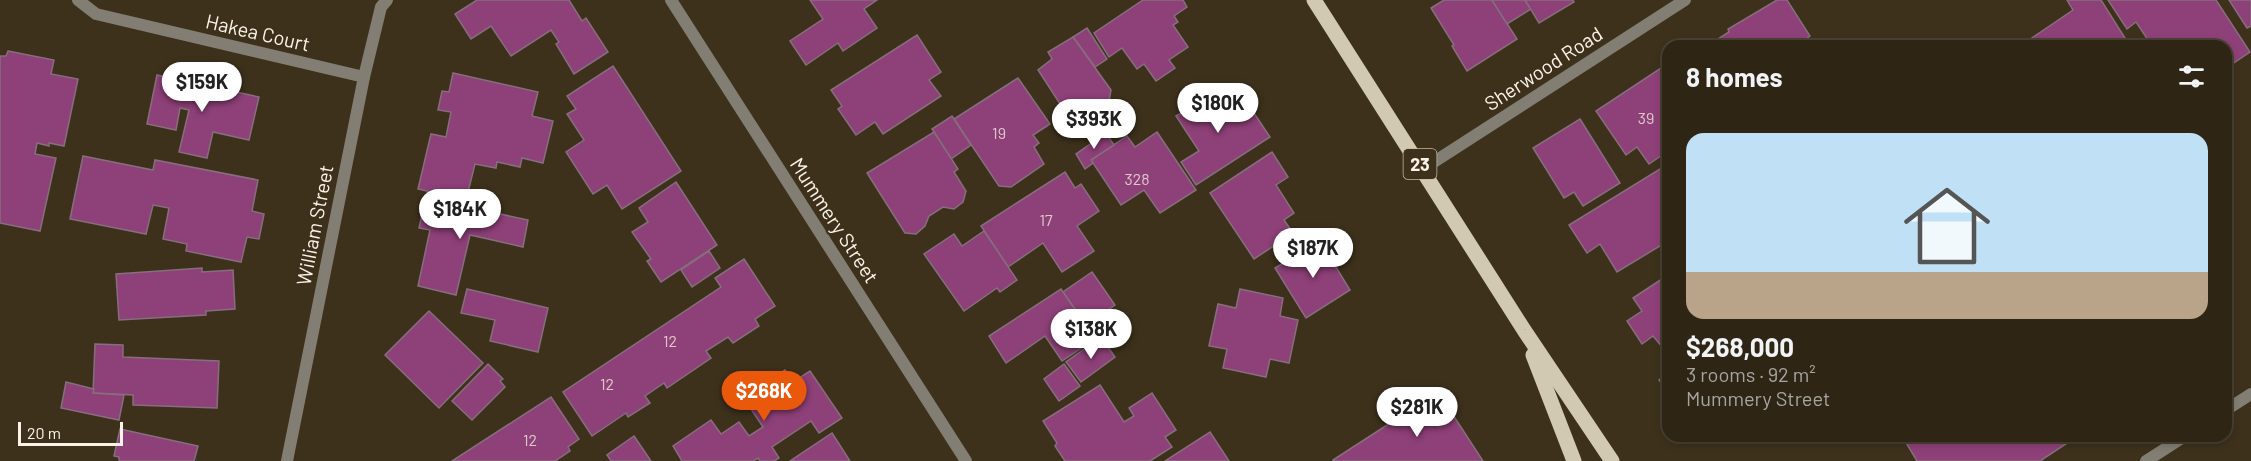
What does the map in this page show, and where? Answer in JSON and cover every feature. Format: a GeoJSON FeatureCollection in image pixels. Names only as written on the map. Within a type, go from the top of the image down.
{"type":"FeatureCollection","features":[{"type":"Feature","properties":{"kind":"main road","name":"23"},"geometry":{"type":"LineString","coordinates":[[1314,0],[1524,330],[1612,461]]}},
{"type":"Feature","properties":{"kind":"main road","name":"23"},"geometry":{"type":"LineString","coordinates":[[1524,330],[1574,461]]}},
{"type":"Feature","properties":{"kind":"street","name":"Hakea Court"},"geometry":{"type":"LineString","coordinates":[[78,0],[96,14],[364,77]]}},
{"type":"Feature","properties":{"kind":"street","name":"William Street"},"geometry":{"type":"LineString","coordinates":[[287,461],[364,77],[381,7],[387,0]]}},
{"type":"Feature","properties":{"kind":"street","name":"Mummery Street"},"geometry":{"type":"LineString","coordinates":[[671,0],[966,461]]}},
{"type":"Feature","properties":{"kind":"street","name":"Sherwood Road"},"geometry":{"type":"LineString","coordinates":[[1423,169],[1685,0]]}},
{"type":"Feature","properties":{"kind":"street"},"geometry":{"type":"LineString","coordinates":[[2232,406],[2251,394]]}},
{"type":"Feature","properties":{"kind":"street"},"geometry":{"type":"LineString","coordinates":[[2146,461],[2176,442]]}},
{"type":"Feature","properties":{"kind":"building"},"geometry":{"type":"Polygon","coordinates":[[[477,0],[569,0],[582,21],[586,18],[608,52],[574,74],[556,44],[559,42],[551,30],[511,56],[491,26],[471,39],[455,14],[477,0]]]}},
{"type":"Feature","properties":{"kind":"building"},"geometry":{"type":"Polygon","coordinates":[[[810,0],[877,0],[864,9],[877,28],[843,51],[838,43],[806,65],[790,41],[823,19],[810,0]]]}},
{"type":"Feature","properties":{"kind":"building"},"geometry":{"type":"Polygon","coordinates":[[[1143,0],[1183,0],[1187,7],[1174,16],[1178,22],[1173,25],[1188,47],[1169,60],[1175,68],[1156,81],[1144,64],[1137,69],[1122,48],[1109,57],[1094,33],[1143,0]]]}},
{"type":"Feature","properties":{"kind":"building"},"geometry":{"type":"Polygon","coordinates":[[[1444,0],[1492,0],[1517,39],[1467,71],[1431,8],[1444,0]]]}},
{"type":"Feature","properties":{"kind":"building"},"geometry":{"type":"Polygon","coordinates":[[[1492,0],[1525,0],[1531,9],[1507,24],[1492,0]]]}},
{"type":"Feature","properties":{"kind":"building"},"geometry":{"type":"Polygon","coordinates":[[[1525,0],[1573,0],[1574,2],[1539,23],[1525,0]]]}},
{"type":"Feature","properties":{"kind":"building"},"geometry":{"type":"Polygon","coordinates":[[[1777,0],[1787,0],[1810,36],[1805,40],[1716,40],[1729,32],[1728,29],[1777,0]]]}},
{"type":"Feature","properties":{"kind":"building"},"geometry":{"type":"Polygon","coordinates":[[[2067,0],[2101,0],[2126,40],[2029,40],[2073,10],[2067,0]]]}},
{"type":"Feature","properties":{"kind":"building"},"geometry":{"type":"Polygon","coordinates":[[[2108,0],[2216,0],[2250,52],[2232,64],[2232,40],[2148,40],[2136,22],[2127,29],[2108,0]]]}},
{"type":"Feature","properties":{"kind":"building"},"geometry":{"type":"Polygon","coordinates":[[[2229,0],[2251,0],[2251,26],[2247,28],[2229,0]]]}},
{"type":"Feature","properties":{"kind":"building"},"geometry":{"type":"Polygon","coordinates":[[[1087,28],[1107,59],[1095,67],[1073,37],[1087,28]]]}},
{"type":"Feature","properties":{"kind":"building"},"geometry":{"type":"Polygon","coordinates":[[[917,35],[941,72],[929,80],[941,96],[883,134],[875,122],[856,135],[838,109],[842,106],[831,90],[917,35]]]}},
{"type":"Feature","properties":{"kind":"building"},"geometry":{"type":"Polygon","coordinates":[[[1073,37],[1111,90],[1107,113],[1097,112],[1075,127],[1038,70],[1052,59],[1048,52],[1073,37]]]}},
{"type":"Feature","properties":{"kind":"building"},"geometry":{"type":"Polygon","coordinates":[[[8,51],[54,60],[51,74],[78,79],[64,146],[37,143],[35,154],[56,158],[40,231],[0,223],[0,56],[6,56],[8,51]]]}},
{"type":"Feature","properties":{"kind":"building"},"geometry":{"type":"Polygon","coordinates":[[[613,66],[681,171],[622,209],[607,185],[593,194],[566,152],[584,140],[567,114],[576,109],[567,96],[613,66]]]}},
{"type":"Feature","properties":{"kind":"building"},"geometry":{"type":"Polygon","coordinates":[[[1662,67],[1662,155],[1649,164],[1637,147],[1626,155],[1596,111],[1662,67]]]}},
{"type":"Feature","properties":{"kind":"building"},"geometry":{"type":"Polygon","coordinates":[[[453,73],[538,92],[532,116],[553,121],[543,163],[522,158],[520,167],[497,162],[496,168],[475,164],[466,200],[418,189],[431,134],[446,137],[451,112],[438,110],[442,91],[449,92],[453,73]]]}},
{"type":"Feature","properties":{"kind":"building"},"geometry":{"type":"Polygon","coordinates":[[[157,75],[259,97],[249,140],[213,132],[207,158],[179,152],[189,110],[180,108],[176,130],[147,124],[157,75]]]}},
{"type":"Feature","properties":{"kind":"building"},"geometry":{"type":"Polygon","coordinates":[[[1018,78],[1050,124],[1033,135],[1039,143],[1034,147],[1044,164],[1011,187],[999,186],[954,119],[1018,78]]]}},
{"type":"Feature","properties":{"kind":"building"},"geometry":{"type":"Polygon","coordinates":[[[1227,90],[1245,118],[1254,113],[1270,137],[1196,185],[1181,162],[1199,151],[1176,116],[1183,112],[1182,109],[1206,93],[1210,101],[1227,90]]]}},
{"type":"Feature","properties":{"kind":"building"},"geometry":{"type":"Polygon","coordinates":[[[952,116],[971,145],[951,159],[932,129],[952,116]]]}},
{"type":"Feature","properties":{"kind":"building"},"geometry":{"type":"Polygon","coordinates":[[[1580,119],[1620,183],[1583,206],[1574,192],[1564,198],[1533,148],[1580,119]]]}},
{"type":"Feature","properties":{"kind":"building"},"geometry":{"type":"Polygon","coordinates":[[[934,132],[958,169],[954,172],[966,191],[963,202],[954,209],[943,207],[929,216],[925,226],[916,234],[905,233],[867,173],[934,132]]]}},
{"type":"Feature","properties":{"kind":"building"},"geometry":{"type":"Polygon","coordinates":[[[1157,132],[1196,190],[1160,213],[1144,190],[1121,205],[1091,160],[1127,136],[1135,147],[1157,132]]]}},
{"type":"Feature","properties":{"kind":"building"},"geometry":{"type":"Polygon","coordinates":[[[1106,133],[1114,145],[1091,160],[1093,163],[1085,169],[1076,154],[1106,133]]]}},
{"type":"Feature","properties":{"kind":"building"},"geometry":{"type":"Polygon","coordinates":[[[1272,152],[1288,177],[1276,185],[1294,213],[1284,220],[1293,233],[1254,259],[1210,193],[1272,152]]]}},
{"type":"Feature","properties":{"kind":"building"},"geometry":{"type":"Polygon","coordinates":[[[83,156],[153,170],[155,160],[258,180],[252,211],[264,214],[259,239],[247,237],[241,262],[186,251],[187,244],[163,239],[169,208],[153,205],[146,234],[70,219],[83,156]]]}},
{"type":"Feature","properties":{"kind":"building"},"geometry":{"type":"Polygon","coordinates":[[[1662,168],[1662,245],[1617,272],[1600,244],[1587,253],[1569,225],[1662,168]]]}},
{"type":"Feature","properties":{"kind":"building"},"geometry":{"type":"Polygon","coordinates":[[[1065,172],[1075,188],[1081,184],[1099,211],[1077,226],[1094,251],[1062,272],[1043,243],[1008,267],[981,226],[1065,172]]]}},
{"type":"Feature","properties":{"kind":"building"},"geometry":{"type":"Polygon","coordinates":[[[676,182],[717,245],[661,282],[647,261],[651,259],[632,232],[648,222],[639,208],[676,182]]]}},
{"type":"Feature","properties":{"kind":"building"},"geometry":{"type":"Polygon","coordinates":[[[426,198],[528,220],[523,247],[470,235],[456,295],[418,286],[430,230],[419,228],[426,198]]]}},
{"type":"Feature","properties":{"kind":"building"},"geometry":{"type":"Polygon","coordinates":[[[984,231],[1017,280],[1000,292],[997,288],[964,311],[924,254],[954,234],[962,246],[984,231]]]}},
{"type":"Feature","properties":{"kind":"building"},"geometry":{"type":"Polygon","coordinates":[[[1320,241],[1350,290],[1306,318],[1275,268],[1320,241]]]}},
{"type":"Feature","properties":{"kind":"building"},"geometry":{"type":"Polygon","coordinates":[[[709,251],[720,268],[692,287],[681,270],[709,251]]]}},
{"type":"Feature","properties":{"kind":"building"},"geometry":{"type":"Polygon","coordinates":[[[744,259],[775,306],[755,319],[759,326],[733,343],[728,337],[706,351],[711,358],[667,388],[664,383],[645,396],[650,403],[628,417],[626,413],[592,436],[563,392],[721,287],[715,278],[744,259]]]}},
{"type":"Feature","properties":{"kind":"building"},"geometry":{"type":"Polygon","coordinates":[[[202,268],[202,272],[233,270],[235,309],[206,311],[206,315],[119,320],[116,274],[202,268]]]}},
{"type":"Feature","properties":{"kind":"building"},"geometry":{"type":"Polygon","coordinates":[[[1092,272],[1115,305],[1086,325],[1063,292],[1092,272]]]}},
{"type":"Feature","properties":{"kind":"building"},"geometry":{"type":"Polygon","coordinates":[[[1662,279],[1662,347],[1653,336],[1642,344],[1627,321],[1642,311],[1633,298],[1662,279]]]}},
{"type":"Feature","properties":{"kind":"building"},"geometry":{"type":"Polygon","coordinates":[[[467,289],[548,308],[538,352],[490,341],[495,320],[461,313],[467,289]]]}},
{"type":"Feature","properties":{"kind":"building"},"geometry":{"type":"Polygon","coordinates":[[[1061,289],[1095,339],[1062,361],[1045,336],[1006,363],[989,336],[1061,289]]]}},
{"type":"Feature","properties":{"kind":"building"},"geometry":{"type":"Polygon","coordinates":[[[1240,289],[1283,298],[1280,316],[1298,320],[1289,363],[1270,359],[1266,377],[1223,368],[1227,349],[1209,346],[1218,304],[1236,308],[1240,289]]]}},
{"type":"Feature","properties":{"kind":"building"},"geometry":{"type":"Polygon","coordinates":[[[429,311],[483,363],[439,408],[385,355],[429,311]]]}},
{"type":"Feature","properties":{"kind":"building"},"geometry":{"type":"Polygon","coordinates":[[[1101,337],[1115,357],[1081,382],[1066,362],[1101,337]]]}},
{"type":"Feature","properties":{"kind":"building"},"geometry":{"type":"Polygon","coordinates":[[[95,344],[123,345],[123,357],[219,361],[217,408],[133,405],[133,395],[93,393],[95,344]]]}},
{"type":"Feature","properties":{"kind":"building"},"geometry":{"type":"Polygon","coordinates":[[[488,364],[503,379],[500,381],[505,387],[472,420],[452,401],[488,364]]]}},
{"type":"Feature","properties":{"kind":"building"},"geometry":{"type":"Polygon","coordinates":[[[1064,364],[1080,386],[1059,401],[1044,379],[1064,364]]]}},
{"type":"Feature","properties":{"kind":"building"},"geometry":{"type":"Polygon","coordinates":[[[785,370],[793,382],[810,371],[842,418],[819,433],[811,421],[772,447],[779,458],[774,461],[760,461],[758,458],[753,461],[682,461],[673,446],[711,420],[721,434],[739,422],[749,436],[763,427],[743,397],[785,370]]]}},
{"type":"Feature","properties":{"kind":"building"},"geometry":{"type":"Polygon","coordinates":[[[66,382],[94,389],[93,393],[124,395],[119,420],[61,408],[66,382]]]}},
{"type":"Feature","properties":{"kind":"building"},"geometry":{"type":"Polygon","coordinates":[[[1100,385],[1124,422],[1134,416],[1129,408],[1152,393],[1176,430],[1165,437],[1172,447],[1150,461],[1065,461],[1043,421],[1100,385]]]}},
{"type":"Feature","properties":{"kind":"building"},"geometry":{"type":"Polygon","coordinates":[[[1438,392],[1483,461],[1333,461],[1333,460],[1438,392]]]}},
{"type":"Feature","properties":{"kind":"building"},"geometry":{"type":"Polygon","coordinates":[[[551,397],[579,439],[568,447],[570,451],[555,461],[452,461],[551,397]]]}},
{"type":"Feature","properties":{"kind":"building"},"geometry":{"type":"Polygon","coordinates":[[[120,429],[198,446],[194,461],[119,461],[119,457],[114,456],[120,429]]]}},
{"type":"Feature","properties":{"kind":"building"},"geometry":{"type":"Polygon","coordinates":[[[1210,432],[1229,461],[1165,461],[1210,432]]]}},
{"type":"Feature","properties":{"kind":"building"},"geometry":{"type":"Polygon","coordinates":[[[832,433],[850,461],[790,461],[832,433]]]}},
{"type":"Feature","properties":{"kind":"building"},"geometry":{"type":"Polygon","coordinates":[[[634,436],[651,461],[611,461],[607,455],[634,436]]]}},
{"type":"Feature","properties":{"kind":"building"},"geometry":{"type":"Polygon","coordinates":[[[1906,442],[2069,442],[2040,461],[1917,461],[1906,442]]]}}]}
